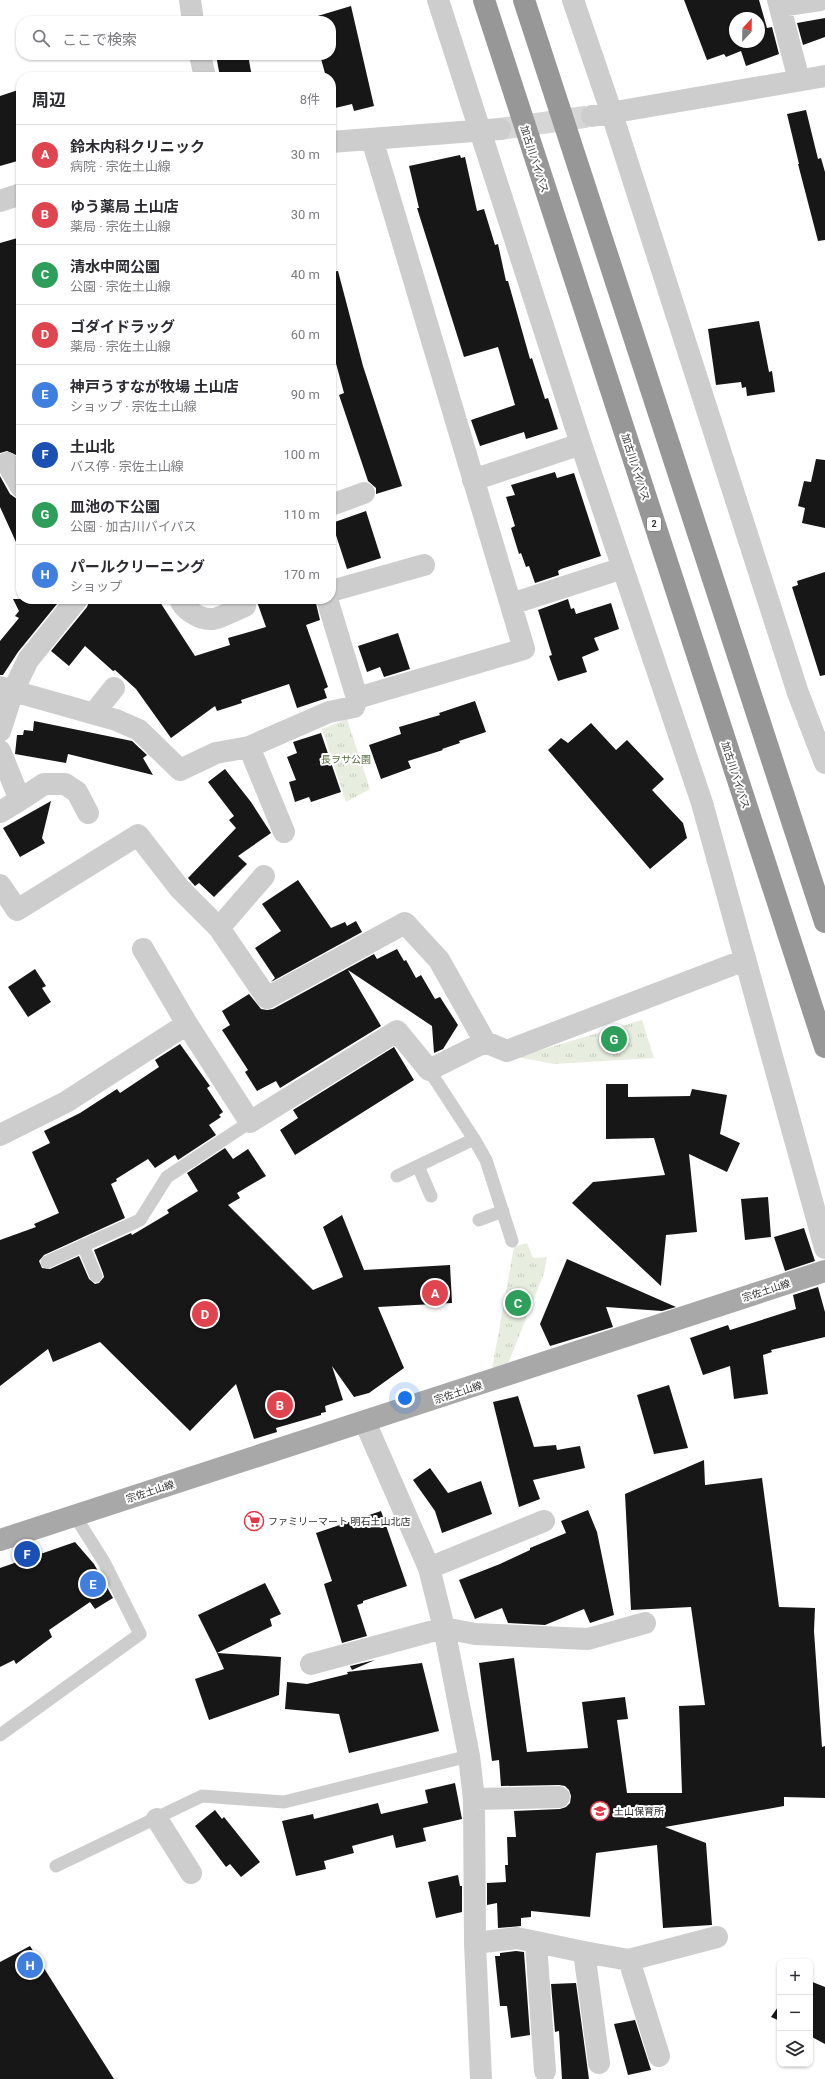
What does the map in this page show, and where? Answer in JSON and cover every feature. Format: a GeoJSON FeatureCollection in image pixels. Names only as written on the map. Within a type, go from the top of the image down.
{"type":"FeatureCollection","features":[{"type":"Feature","properties":{"kind":"highway","name":"加古川バイパス"},"geometry":{"type":"LineString","coordinates":[[484,0],[825,1047]]}},
{"type":"Feature","properties":{"kind":"highway"},"geometry":{"type":"LineString","coordinates":[[524,0],[825,922]]}},
{"type":"Feature","properties":{"kind":"main road","name":"宗佐土山線"},"geometry":{"type":"LineString","coordinates":[[0,1540],[825,1271]]}},
{"type":"Feature","properties":{"kind":"street"},"geometry":{"type":"LineString","coordinates":[[190,0],[192,16]]}},
{"type":"Feature","properties":{"kind":"street"},"geometry":{"type":"LineString","coordinates":[[438,0],[491,130],[581,444],[702,803],[825,1248]]}},
{"type":"Feature","properties":{"kind":"street"},"geometry":{"type":"LineString","coordinates":[[573,0],[602,115],[798,693],[825,763]]}},
{"type":"Feature","properties":{"kind":"street"},"geometry":{"type":"LineString","coordinates":[[799,80],[779,3],[820,0]]}},
{"type":"Feature","properties":{"kind":"street"},"geometry":{"type":"LineString","coordinates":[[201,60],[204,72]]}},
{"type":"Feature","properties":{"kind":"street"},"geometry":{"type":"LineString","coordinates":[[602,115],[825,76]]}},
{"type":"Feature","properties":{"kind":"street"},"geometry":{"type":"LineString","coordinates":[[336,142],[491,130]]}},
{"type":"Feature","properties":{"kind":"street"},"geometry":{"type":"LineString","coordinates":[[357,698],[524,649],[372,139]]}},
{"type":"Feature","properties":{"kind":"street"},"geometry":{"type":"LineString","coordinates":[[0,201],[16,196]]}},
{"type":"Feature","properties":{"kind":"street"},"geometry":{"type":"LineString","coordinates":[[473,480],[581,444]]}},
{"type":"Feature","properties":{"kind":"street"},"geometry":{"type":"LineString","coordinates":[[7,464],[16,479]]}},
{"type":"Feature","properties":{"kind":"street"},"geometry":{"type":"LineString","coordinates":[[336,502],[364,493]]}},
{"type":"Feature","properties":{"kind":"street"},"geometry":{"type":"LineString","coordinates":[[336,590],[424,565]]}},
{"type":"Feature","properties":{"kind":"street"},"geometry":{"type":"LineString","coordinates":[[511,604],[624,568]]}},
{"type":"Feature","properties":{"kind":"street"},"geometry":{"type":"LineString","coordinates":[[0,731],[7,689],[73,604]]}},
{"type":"Feature","properties":{"kind":"street"},"geometry":{"type":"LineString","coordinates":[[182,604],[192,613],[210,619],[245,606]]}},
{"type":"Feature","properties":{"kind":"street"},"geometry":{"type":"LineString","coordinates":[[7,689],[94,713],[139,730],[180,770],[216,753],[249,747],[329,712],[354,707],[357,698],[329,604]]}},
{"type":"Feature","properties":{"kind":"street"},"geometry":{"type":"LineString","coordinates":[[94,713],[114,688]]}},
{"type":"Feature","properties":{"kind":"street"},"geometry":{"type":"LineString","coordinates":[[249,747],[284,832]]}},
{"type":"Feature","properties":{"kind":"street"},"geometry":{"type":"LineString","coordinates":[[0,751],[20,800]]}},
{"type":"Feature","properties":{"kind":"street"},"geometry":{"type":"LineString","coordinates":[[0,812],[44,784],[66,784],[77,792],[88,812]]}},
{"type":"Feature","properties":{"kind":"street"},"geometry":{"type":"LineString","coordinates":[[0,885],[17,910],[138,835],[180,889],[219,928],[267,998],[405,923],[439,960],[485,1042],[507,1051],[745,960]]}},
{"type":"Feature","properties":{"kind":"street"},"geometry":{"type":"LineString","coordinates":[[219,928],[264,876]]}},
{"type":"Feature","properties":{"kind":"street"},"geometry":{"type":"LineString","coordinates":[[143,949],[186,1024],[250,1122],[397,1031],[428,1070],[485,1042]]}},
{"type":"Feature","properties":{"kind":"street"},"geometry":{"type":"LineString","coordinates":[[0,1135],[66,1102],[186,1024]]}},
{"type":"Feature","properties":{"kind":"street"},"geometry":{"type":"LineString","coordinates":[[365,1422],[429,1568],[444,1628],[469,1756],[474,1799],[475,1943],[481,2079]]}},
{"type":"Feature","properties":{"kind":"street"},"geometry":{"type":"LineString","coordinates":[[429,1568],[544,1521]]}},
{"type":"Feature","properties":{"kind":"street"},"geometry":{"type":"LineString","coordinates":[[311,1664],[444,1628],[475,1634],[588,1639],[644,1623]]}},
{"type":"Feature","properties":{"kind":"street"},"geometry":{"type":"LineString","coordinates":[[474,1799],[559,1798]]}},
{"type":"Feature","properties":{"kind":"street"},"geometry":{"type":"LineString","coordinates":[[157,1819],[191,1873]]}},
{"type":"Feature","properties":{"kind":"street"},"geometry":{"type":"LineString","coordinates":[[475,1943],[517,1938],[536,1943],[629,1960],[717,1937]]}},
{"type":"Feature","properties":{"kind":"street"},"geometry":{"type":"LineString","coordinates":[[536,1943],[545,2071]]}},
{"type":"Feature","properties":{"kind":"street"},"geometry":{"type":"LineString","coordinates":[[584,1952],[600,2064]]}},
{"type":"Feature","properties":{"kind":"street"},"geometry":{"type":"LineString","coordinates":[[629,1960],[658,2056]]}},
{"type":"Feature","properties":{"kind":"lane"},"geometry":{"type":"LineString","coordinates":[[428,1070],[474,1139],[486,1160],[512,1241]]}},
{"type":"Feature","properties":{"kind":"lane"},"geometry":{"type":"LineString","coordinates":[[47,1262],[140,1220],[167,1177],[250,1122]]}},
{"type":"Feature","properties":{"kind":"lane"},"geometry":{"type":"LineString","coordinates":[[396,1176],[474,1139]]}},
{"type":"Feature","properties":{"kind":"lane"},"geometry":{"type":"LineString","coordinates":[[418,1166],[431,1196]]}},
{"type":"Feature","properties":{"kind":"lane"},"geometry":{"type":"LineString","coordinates":[[479,1220],[503,1211]]}},
{"type":"Feature","properties":{"kind":"lane"},"geometry":{"type":"LineString","coordinates":[[83,1245],[96,1276]]}},
{"type":"Feature","properties":{"kind":"lane"},"geometry":{"type":"LineString","coordinates":[[0,1734],[140,1634],[104,1562],[75,1516]]}},
{"type":"Feature","properties":{"kind":"lane"},"geometry":{"type":"LineString","coordinates":[[56,1866],[157,1819],[202,1796],[284,1802],[469,1756]]}},
{"type":"Feature","properties":{"kind":"green space","name":"長ヲサ公園"},"geometry":{"type":"Polygon","coordinates":[[[347,719],[370,789],[346,802],[322,729],[347,719]]]}},
{"type":"Feature","properties":{"kind":"green space"},"geometry":{"type":"Polygon","coordinates":[[[642,1020],[654,1058],[554,1064],[517,1057],[642,1020]]]}},
{"type":"Feature","properties":{"kind":"green space"},"geometry":{"type":"Polygon","coordinates":[[[527,1243],[533,1258],[547,1257],[544,1273],[508,1364],[492,1369],[514,1247],[527,1243]]]}},
{"type":"Feature","properties":{"kind":"building"},"geometry":{"type":"Polygon","coordinates":[[[684,0],[759,0],[762,12],[729,12],[729,48],[765,48],[765,21],[767,28],[772,27],[779,54],[746,66],[741,51],[726,57],[724,54],[707,60],[684,0]]]}},
{"type":"Feature","properties":{"kind":"building"},"geometry":{"type":"Polygon","coordinates":[[[351,6],[374,106],[354,111],[352,104],[336,108],[336,72],[325,72],[321,60],[336,60],[336,16],[318,16],[351,6]]]}},
{"type":"Feature","properties":{"kind":"building"},"geometry":{"type":"Polygon","coordinates":[[[825,18],[825,37],[803,45],[797,23],[825,18]]]}},
{"type":"Feature","properties":{"kind":"building"},"geometry":{"type":"Polygon","coordinates":[[[217,60],[249,60],[251,72],[219,72],[217,60]]]}},
{"type":"Feature","properties":{"kind":"building"},"geometry":{"type":"Polygon","coordinates":[[[16,91],[16,161],[0,166],[0,96],[16,91]]]}},
{"type":"Feature","properties":{"kind":"building"},"geometry":{"type":"Polygon","coordinates":[[[806,110],[818,159],[821,158],[825,172],[825,240],[818,241],[787,114],[806,110]]]}},
{"type":"Feature","properties":{"kind":"building"},"geometry":{"type":"Polygon","coordinates":[[[460,155],[461,158],[465,157],[477,211],[484,209],[495,245],[498,244],[506,281],[508,281],[530,359],[532,358],[545,399],[548,398],[558,429],[526,439],[524,432],[480,446],[471,420],[515,405],[498,347],[464,357],[417,208],[419,208],[409,166],[460,155]]]}},
{"type":"Feature","properties":{"kind":"building"},"geometry":{"type":"Polygon","coordinates":[[[16,238],[16,455],[7,451],[0,453],[0,243],[16,238]]]}},
{"type":"Feature","properties":{"kind":"building"},"geometry":{"type":"Polygon","coordinates":[[[336,271],[338,271],[363,366],[402,486],[376,494],[376,488],[368,481],[339,395],[344,393],[336,363],[336,271]]]}},
{"type":"Feature","properties":{"kind":"building"},"geometry":{"type":"Polygon","coordinates":[[[759,321],[769,372],[772,371],[775,392],[747,396],[746,387],[742,388],[741,382],[716,385],[708,329],[759,321]]]}},
{"type":"Feature","properties":{"kind":"building"},"geometry":{"type":"Polygon","coordinates":[[[816,459],[825,460],[825,528],[802,523],[805,508],[798,506],[804,481],[811,482],[816,459]]]}},
{"type":"Feature","properties":{"kind":"building"},"geometry":{"type":"Polygon","coordinates":[[[555,472],[557,478],[574,473],[601,556],[561,569],[558,571],[559,575],[535,583],[529,566],[526,567],[521,553],[519,554],[511,528],[515,526],[506,497],[515,495],[511,485],[555,472]]]}},
{"type":"Feature","properties":{"kind":"building"},"geometry":{"type":"Polygon","coordinates":[[[0,476],[10,494],[16,498],[16,542],[0,507],[0,476]]]}},
{"type":"Feature","properties":{"kind":"building"},"geometry":{"type":"Polygon","coordinates":[[[366,511],[381,558],[347,569],[336,535],[336,522],[366,511]]]}},
{"type":"Feature","properties":{"kind":"building"},"geometry":{"type":"Polygon","coordinates":[[[825,572],[825,675],[820,676],[792,587],[798,585],[797,581],[825,572]]]}},
{"type":"Feature","properties":{"kind":"building"},"geometry":{"type":"Polygon","coordinates":[[[13,599],[16,599],[16,604],[57,604],[18,652],[3,675],[0,675],[0,641],[19,618],[15,616],[19,611],[13,599]]]}},
{"type":"Feature","properties":{"kind":"building"},"geometry":{"type":"Polygon","coordinates":[[[568,599],[571,609],[574,608],[576,614],[611,603],[619,629],[594,638],[599,650],[582,657],[587,672],[558,681],[549,656],[552,655],[538,610],[568,599]]]}},
{"type":"Feature","properties":{"kind":"building"},"geometry":{"type":"Polygon","coordinates":[[[88,604],[161,604],[195,656],[230,645],[228,638],[266,627],[258,604],[316,604],[320,620],[306,625],[328,687],[324,689],[327,698],[297,708],[289,684],[241,700],[242,703],[217,711],[215,706],[171,738],[136,689],[85,646],[69,666],[51,651],[88,604]]]}},
{"type":"Feature","properties":{"kind":"building"},"geometry":{"type":"Polygon","coordinates":[[[398,633],[410,669],[384,677],[380,667],[367,672],[358,646],[398,633]]]}},
{"type":"Feature","properties":{"kind":"building"},"geometry":{"type":"Polygon","coordinates":[[[475,701],[486,732],[459,741],[460,743],[442,749],[443,750],[408,761],[411,768],[381,779],[369,745],[401,734],[399,727],[440,715],[439,713],[475,701]]]}},
{"type":"Feature","properties":{"kind":"building"},"geometry":{"type":"Polygon","coordinates":[[[34,721],[132,741],[147,755],[143,758],[153,775],[68,754],[66,763],[15,754],[17,735],[23,735],[24,730],[33,731],[34,721]]]}},
{"type":"Feature","properties":{"kind":"building"},"geometry":{"type":"Polygon","coordinates":[[[591,723],[616,750],[627,740],[664,779],[652,790],[683,823],[687,838],[650,869],[548,750],[561,738],[568,743],[591,723]]]}},
{"type":"Feature","properties":{"kind":"building"},"geometry":{"type":"Polygon","coordinates":[[[321,733],[341,792],[311,802],[309,797],[295,802],[289,782],[296,780],[287,757],[297,753],[293,742],[321,733]]]}},
{"type":"Feature","properties":{"kind":"building"},"geometry":{"type":"Polygon","coordinates":[[[225,769],[251,802],[271,833],[238,856],[247,864],[214,897],[199,883],[195,886],[188,878],[236,828],[229,820],[234,816],[208,782],[225,769]]]}},
{"type":"Feature","properties":{"kind":"building"},"geometry":{"type":"Polygon","coordinates":[[[51,801],[42,838],[45,843],[20,857],[3,828],[51,801]]]}},
{"type":"Feature","properties":{"kind":"building"},"geometry":{"type":"Polygon","coordinates":[[[298,880],[331,928],[345,922],[347,926],[356,921],[362,932],[271,982],[275,978],[255,948],[281,931],[262,904],[298,880]]]}},
{"type":"Feature","properties":{"kind":"building"},"geometry":{"type":"Polygon","coordinates":[[[397,949],[404,961],[406,960],[416,978],[421,975],[435,999],[440,997],[458,1025],[443,1049],[434,1053],[432,1026],[348,970],[381,1026],[280,1088],[276,1081],[257,1091],[245,1072],[248,1070],[222,1030],[230,1025],[222,1011],[249,994],[261,1009],[273,1009],[374,954],[377,959],[397,949]]]}},
{"type":"Feature","properties":{"kind":"building"},"geometry":{"type":"Polygon","coordinates":[[[35,969],[46,986],[42,988],[51,1002],[28,1017],[8,987],[35,969]]]}},
{"type":"Feature","properties":{"kind":"building"},"geometry":{"type":"Polygon","coordinates":[[[180,1044],[210,1086],[207,1088],[223,1112],[219,1115],[221,1117],[209,1125],[216,1135],[178,1160],[175,1155],[155,1168],[148,1159],[116,1179],[117,1181],[111,1184],[125,1218],[44,1255],[39,1261],[42,1268],[50,1269],[79,1256],[89,1279],[95,1284],[99,1283],[104,1277],[94,1250],[131,1233],[132,1235],[169,1213],[167,1210],[198,1191],[187,1173],[225,1148],[233,1159],[248,1149],[266,1176],[237,1193],[240,1198],[228,1205],[313,1290],[343,1277],[323,1227],[342,1215],[364,1270],[450,1265],[452,1303],[378,1307],[404,1368],[369,1393],[354,1397],[332,1366],[343,1400],[325,1406],[326,1412],[321,1413],[321,1415],[276,1428],[277,1432],[254,1439],[236,1384],[190,1431],[100,1342],[53,1362],[48,1349],[0,1386],[0,1240],[36,1227],[34,1224],[59,1213],[32,1152],[50,1143],[44,1131],[80,1113],[117,1089],[120,1093],[159,1067],[155,1060],[180,1044]]]}},
{"type":"Feature","properties":{"kind":"building"},"geometry":{"type":"Polygon","coordinates":[[[394,1047],[414,1080],[295,1155],[280,1130],[298,1118],[293,1110],[394,1047]]]}},
{"type":"Feature","properties":{"kind":"building"},"geometry":{"type":"Polygon","coordinates":[[[606,1084],[628,1084],[628,1097],[690,1096],[692,1089],[727,1095],[720,1134],[740,1143],[727,1172],[689,1154],[697,1232],[666,1235],[661,1286],[572,1203],[593,1182],[665,1175],[654,1138],[606,1139],[606,1084]]]}},
{"type":"Feature","properties":{"kind":"building"},"geometry":{"type":"Polygon","coordinates":[[[768,1197],[771,1237],[745,1240],[741,1199],[768,1197]]]}},
{"type":"Feature","properties":{"kind":"building"},"geometry":{"type":"Polygon","coordinates":[[[804,1228],[815,1261],[785,1271],[774,1237],[804,1228]]]}},
{"type":"Feature","properties":{"kind":"building"},"geometry":{"type":"Polygon","coordinates":[[[567,1259],[676,1307],[662,1311],[606,1307],[613,1327],[550,1346],[540,1324],[567,1259]]]}},
{"type":"Feature","properties":{"kind":"building"},"geometry":{"type":"Polygon","coordinates":[[[818,1287],[825,1312],[825,1337],[771,1350],[772,1352],[763,1355],[768,1394],[734,1399],[730,1366],[703,1375],[690,1338],[728,1325],[730,1330],[796,1309],[793,1295],[818,1287]]]}},
{"type":"Feature","properties":{"kind":"building"},"geometry":{"type":"Polygon","coordinates":[[[669,1385],[688,1448],[654,1454],[637,1395],[669,1385]]]}},
{"type":"Feature","properties":{"kind":"building"},"geometry":{"type":"Polygon","coordinates":[[[518,1396],[534,1447],[556,1445],[557,1450],[580,1446],[585,1468],[533,1480],[540,1499],[519,1507],[493,1402],[518,1396]]]}},
{"type":"Feature","properties":{"kind":"building"},"geometry":{"type":"Polygon","coordinates":[[[704,1460],[705,1485],[762,1478],[779,1607],[815,1608],[814,1631],[822,1747],[825,1746],[825,1798],[784,1797],[784,1806],[665,1827],[706,1843],[712,1925],[663,1928],[657,1845],[596,1853],[590,1917],[531,1911],[531,1917],[521,1918],[521,1926],[498,1928],[497,1903],[487,1905],[487,1883],[506,1882],[505,1865],[508,1865],[507,1837],[516,1837],[514,1811],[560,1809],[566,1807],[570,1803],[571,1796],[569,1790],[565,1786],[559,1785],[501,1786],[499,1760],[492,1761],[479,1663],[514,1658],[527,1752],[588,1748],[582,1702],[625,1697],[628,1719],[617,1720],[627,1793],[682,1793],[679,1706],[705,1705],[691,1607],[631,1610],[625,1494],[704,1460]]]}},
{"type":"Feature","properties":{"kind":"building"},"geometry":{"type":"Polygon","coordinates":[[[430,1468],[448,1493],[481,1481],[492,1514],[442,1533],[435,1511],[413,1480],[430,1468]]]}},
{"type":"Feature","properties":{"kind":"building"},"geometry":{"type":"Polygon","coordinates":[[[588,1510],[597,1532],[614,1615],[590,1623],[584,1609],[545,1625],[508,1623],[502,1608],[475,1619],[459,1580],[500,1564],[530,1550],[530,1548],[566,1533],[561,1521],[588,1510]]]}},
{"type":"Feature","properties":{"kind":"building"},"geometry":{"type":"Polygon","coordinates":[[[381,1511],[407,1586],[363,1601],[363,1603],[357,1605],[367,1636],[342,1643],[324,1584],[332,1581],[316,1533],[381,1511]]]}},
{"type":"Feature","properties":{"kind":"building"},"geometry":{"type":"Polygon","coordinates":[[[75,1542],[94,1564],[113,1598],[95,1609],[90,1602],[49,1630],[52,1637],[16,1664],[14,1660],[0,1667],[0,1568],[75,1542]]]}},
{"type":"Feature","properties":{"kind":"building"},"geometry":{"type":"Polygon","coordinates":[[[265,1583],[281,1614],[270,1619],[272,1626],[217,1653],[198,1615],[265,1583]]]}},
{"type":"Feature","properties":{"kind":"building"},"geometry":{"type":"Polygon","coordinates":[[[217,1653],[281,1657],[279,1695],[209,1720],[195,1679],[224,1669],[217,1653]]]}},
{"type":"Feature","properties":{"kind":"building"},"geometry":{"type":"Polygon","coordinates":[[[375,1660],[352,1670],[350,1666],[375,1660]]]}},
{"type":"Feature","properties":{"kind":"building"},"geometry":{"type":"Polygon","coordinates":[[[422,1663],[439,1731],[349,1753],[339,1714],[285,1709],[287,1682],[307,1684],[348,1674],[347,1672],[422,1663]]]}},
{"type":"Feature","properties":{"kind":"building"},"geometry":{"type":"Polygon","coordinates":[[[455,1783],[462,1819],[423,1828],[426,1841],[396,1848],[393,1835],[352,1846],[354,1853],[324,1861],[326,1869],[296,1876],[282,1821],[313,1814],[314,1819],[378,1803],[381,1814],[428,1803],[425,1790],[455,1783]]]}},
{"type":"Feature","properties":{"kind":"building"},"geometry":{"type":"Polygon","coordinates":[[[215,1810],[222,1819],[224,1817],[260,1862],[241,1877],[230,1864],[226,1867],[195,1826],[215,1810]]]}},
{"type":"Feature","properties":{"kind":"building"},"geometry":{"type":"Polygon","coordinates":[[[458,1875],[460,1886],[462,1886],[462,1912],[436,1918],[428,1882],[458,1875]]]}},
{"type":"Feature","properties":{"kind":"building"},"geometry":{"type":"Polygon","coordinates":[[[30,1946],[114,2079],[0,2079],[0,1962],[30,1946]]]}},
{"type":"Feature","properties":{"kind":"building"},"geometry":{"type":"Polygon","coordinates":[[[516,1951],[524,1952],[530,2035],[511,2038],[507,2006],[500,2006],[495,1956],[500,1956],[500,1953],[516,1951]]]}},
{"type":"Feature","properties":{"kind":"building"},"geometry":{"type":"Polygon","coordinates":[[[813,1982],[825,1987],[825,2044],[813,2038],[813,1982]]]}},
{"type":"Feature","properties":{"kind":"building"},"geometry":{"type":"Polygon","coordinates":[[[576,1983],[589,2079],[562,2079],[559,2031],[555,2032],[551,1984],[576,1983]]]}},
{"type":"Feature","properties":{"kind":"building"},"geometry":{"type":"Polygon","coordinates":[[[777,2008],[777,2020],[771,2017],[777,2008]]]}},
{"type":"Feature","properties":{"kind":"building"},"geometry":{"type":"Polygon","coordinates":[[[635,2020],[651,2070],[628,2075],[614,2024],[635,2020]]]}},
{"type":"Feature","properties":{"kind":"tunnel"},"geometry":{"type":"LineString","coordinates":[[500,129],[592,116]]}},
{"type":"Feature","properties":{"kind":"place","name":"皿池の下公園"},"geometry":{"type":"Point","coordinates":[614,1039]}},
{"type":"Feature","properties":{"kind":"place","name":"鈴木内科クリニック"},"geometry":{"type":"Point","coordinates":[435,1293]}},
{"type":"Feature","properties":{"kind":"place","name":"清水中岡公園"},"geometry":{"type":"Point","coordinates":[518,1303]}},
{"type":"Feature","properties":{"kind":"place","name":"ゴダイドラッグ"},"geometry":{"type":"Point","coordinates":[205,1314]}},
{"type":"Feature","properties":{"kind":"place","name":"ゆう薬局 土山店"},"geometry":{"type":"Point","coordinates":[280,1405]}},
{"type":"Feature","properties":{"kind":"place","name":"ファミリーマート 明石土山北店"},"geometry":{"type":"Point","coordinates":[254,1521]}},
{"type":"Feature","properties":{"kind":"place","name":"土山北"},"geometry":{"type":"Point","coordinates":[27,1554]}},
{"type":"Feature","properties":{"kind":"place","name":"神戸うすなが牧場 土山店"},"geometry":{"type":"Point","coordinates":[93,1584]}},
{"type":"Feature","properties":{"kind":"place","name":"土山保育所"},"geometry":{"type":"Point","coordinates":[600,1811]}},
{"type":"Feature","properties":{"kind":"place","name":"パールクリーニング"},"geometry":{"type":"Point","coordinates":[30,1965]}}]}
